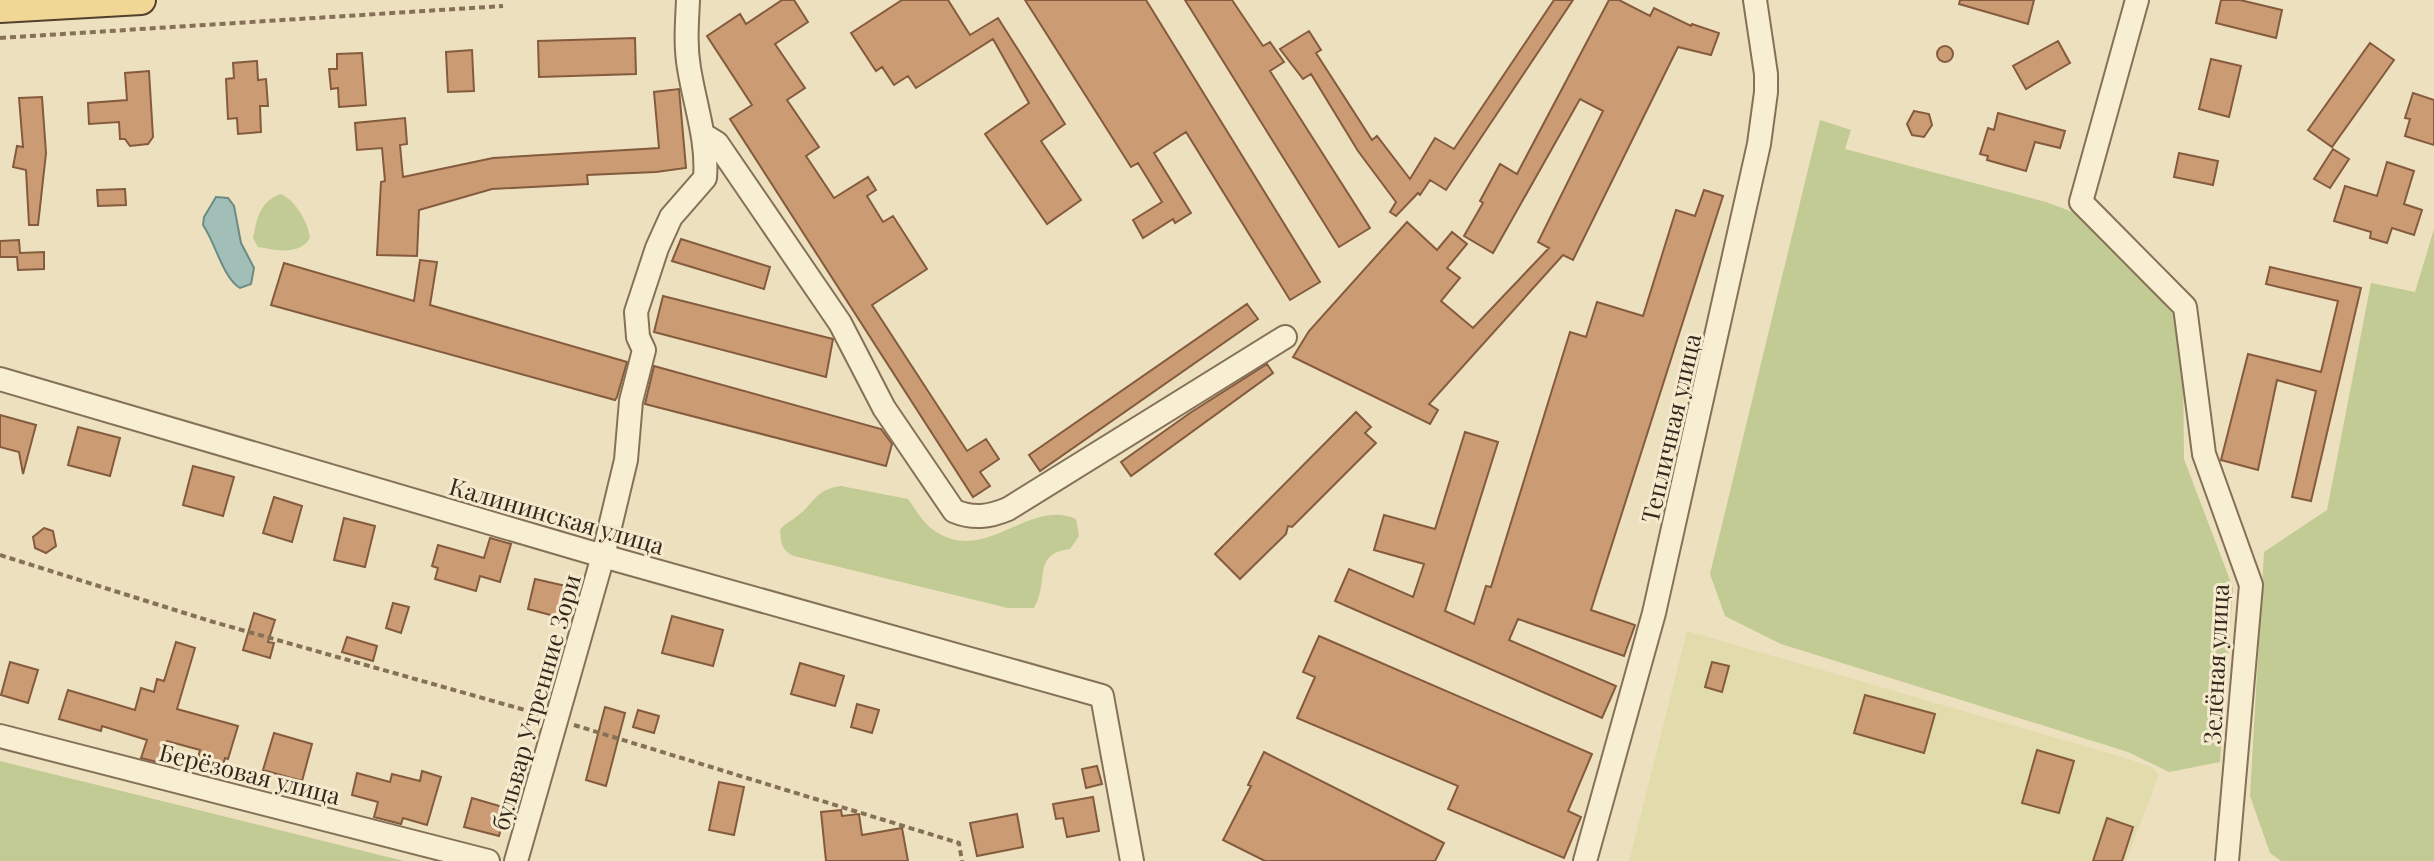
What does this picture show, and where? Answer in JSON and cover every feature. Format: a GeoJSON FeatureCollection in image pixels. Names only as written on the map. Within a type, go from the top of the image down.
{"type":"FeatureCollection","features":[{"type":"Feature","properties":{"kind":"main road"},"geometry":{"type":"LineString","coordinates":[[0,8],[141,0]]}},
{"type":"Feature","properties":{"kind":"street","name":"бульвар Утренние Зори"},"geometry":{"type":"LineString","coordinates":[[516,861],[603,556],[626,460],[631,401],[644,350],[638,337],[636,312],[657,248],[671,217],[705,178],[704,135],[689,70],[686,38],[688,0]]}},
{"type":"Feature","properties":{"kind":"street","name":"Тепличная улица"},"geometry":{"type":"LineString","coordinates":[[1585,861],[1654,613],[1759,144],[1766,74],[1755,0]]}},
{"type":"Feature","properties":{"kind":"street","name":"Зелёная улица"},"geometry":{"type":"LineString","coordinates":[[2137,0],[2081,202],[2185,307],[2204,454],[2251,585],[2227,861]]}},
{"type":"Feature","properties":{"kind":"street"},"geometry":{"type":"LineString","coordinates":[[704,135],[717,143],[840,323],[884,408],[954,511],[967,517],[993,515],[1008,509],[1285,337]]}},
{"type":"Feature","properties":{"kind":"street","name":"Калининская улица"},"geometry":{"type":"LineString","coordinates":[[0,379],[603,556],[1102,696],[1132,861]]}},
{"type":"Feature","properties":{"kind":"street","name":"Берёзовая улица"},"geometry":{"type":"LineString","coordinates":[[0,736],[488,861]]}},
{"type":"Feature","properties":{"kind":"path"},"geometry":{"type":"LineString","coordinates":[[0,38],[503,6]]}},
{"type":"Feature","properties":{"kind":"path"},"geometry":{"type":"LineString","coordinates":[[0,555],[210,621],[557,719],[959,843],[962,861]]}},
{"type":"Feature","properties":{"kind":"shaded area"},"geometry":{"type":"Polygon","coordinates":[[[1687,631],[2152,767],[2159,775],[2126,861],[1629,861],[1687,631]]]}},
{"type":"Feature","properties":{"kind":"green space"},"geometry":{"type":"Polygon","coordinates":[[[1820,120],[1851,130],[1845,149],[2046,202],[2094,220],[2176,318],[2183,358],[2184,459],[2233,588],[2220,762],[2169,772],[2128,752],[1781,644],[1725,616],[1710,574],[1820,120]]]}},
{"type":"Feature","properties":{"kind":"green space"},"geometry":{"type":"Polygon","coordinates":[[[281,194],[300,213],[310,238],[293,250],[258,247],[253,238],[261,211],[268,201],[281,194]]]}},
{"type":"Feature","properties":{"kind":"green space"},"geometry":{"type":"Polygon","coordinates":[[[2434,229],[2434,861],[2281,861],[2270,853],[2250,796],[2264,552],[2327,510],[2371,283],[2415,292],[2434,229]]]}},
{"type":"Feature","properties":{"kind":"green space"},"geometry":{"type":"Polygon","coordinates":[[[841,486],[908,499],[932,529],[951,539],[970,541],[988,537],[1041,517],[1058,515],[1076,519],[1079,536],[1070,549],[1058,552],[1046,563],[1034,608],[1008,608],[794,556],[786,551],[780,530],[820,494],[841,486]]]}},
{"type":"Feature","properties":{"kind":"green space"},"geometry":{"type":"Polygon","coordinates":[[[0,761],[404,861],[0,861],[0,761]]]}},
{"type":"Feature","properties":{"kind":"water"},"geometry":{"type":"Polygon","coordinates":[[[216,197],[228,198],[234,206],[241,243],[254,268],[251,284],[240,288],[224,268],[203,225],[204,217],[216,197]]]}},
{"type":"Feature","properties":{"kind":"building"},"geometry":{"type":"Polygon","coordinates":[[[782,0],[794,0],[808,22],[775,44],[805,88],[787,100],[819,147],[806,156],[834,198],[868,177],[876,190],[867,196],[883,222],[893,216],[927,269],[872,305],[967,451],[986,439],[999,459],[980,472],[990,486],[973,497],[730,119],[752,105],[707,36],[740,14],[746,24],[782,0]]]}},
{"type":"Feature","properties":{"kind":"building"},"geometry":{"type":"Polygon","coordinates":[[[902,0],[948,0],[970,35],[998,18],[1065,124],[1041,141],[1081,200],[1047,224],[985,134],[1029,103],[993,39],[916,88],[908,76],[894,85],[882,67],[876,71],[851,33],[902,0]]]}},
{"type":"Feature","properties":{"kind":"building"},"geometry":{"type":"Polygon","coordinates":[[[1025,0],[1146,0],[1320,282],[1290,300],[1186,132],[1154,153],[1191,213],[1175,223],[1173,219],[1143,238],[1133,220],[1162,202],[1138,163],[1131,167],[1025,0]]]}},
{"type":"Feature","properties":{"kind":"building"},"geometry":{"type":"Polygon","coordinates":[[[1185,0],[1232,0],[1263,46],[1270,42],[1284,62],[1270,71],[1370,228],[1339,247],[1185,0]]]}},
{"type":"Feature","properties":{"kind":"building"},"geometry":{"type":"Polygon","coordinates":[[[1554,0],[1573,0],[1446,190],[1430,180],[1420,195],[1418,193],[1396,216],[1390,212],[1396,202],[1358,151],[1311,74],[1303,79],[1280,49],[1309,31],[1321,50],[1316,53],[1372,140],[1377,136],[1410,179],[1435,138],[1454,149],[1554,0]]]}},
{"type":"Feature","properties":{"kind":"building"},"geometry":{"type":"Polygon","coordinates":[[[1609,0],[1619,0],[1650,16],[1654,8],[1691,26],[1719,33],[1711,55],[1678,47],[1573,260],[1563,255],[1429,404],[1438,410],[1430,424],[1293,357],[1309,331],[1407,222],[1437,250],[1452,232],[1467,244],[1447,268],[1460,278],[1441,301],[1473,328],[1549,248],[1538,242],[1603,111],[1580,99],[1493,253],[1464,236],[1500,164],[1517,174],[1609,0]]]}},
{"type":"Feature","properties":{"kind":"building"},"geometry":{"type":"Polygon","coordinates":[[[1960,0],[2034,0],[2028,24],[1959,4],[1960,0]]]}},
{"type":"Feature","properties":{"kind":"building"},"geometry":{"type":"Polygon","coordinates":[[[2221,0],[2240,0],[2282,10],[2276,38],[2216,23],[2221,0]]]}},
{"type":"Feature","properties":{"kind":"building"},"geometry":{"type":"Polygon","coordinates":[[[635,38],[636,74],[539,77],[538,41],[635,38]]]}},
{"type":"Feature","properties":{"kind":"building"},"geometry":{"type":"Polygon","coordinates":[[[2058,41],[2070,63],[2026,89],[2013,66],[2058,41]]]}},
{"type":"Feature","properties":{"kind":"building"},"geometry":{"type":"Polygon","coordinates":[[[2370,43],[2394,60],[2332,147],[2308,130],[2370,43]]]}},
{"type":"Feature","properties":{"kind":"building"},"geometry":{"type":"Polygon","coordinates":[[[1942,46],[1948,46],[1953,54],[1951,60],[1942,62],[1937,57],[1937,51],[1942,46]]]}},
{"type":"Feature","properties":{"kind":"building"},"geometry":{"type":"Polygon","coordinates":[[[472,50],[474,91],[448,92],[446,52],[472,50]]]}},
{"type":"Feature","properties":{"kind":"building"},"geometry":{"type":"Polygon","coordinates":[[[362,53],[366,105],[339,107],[338,88],[331,89],[329,69],[337,69],[337,54],[362,53]]]}},
{"type":"Feature","properties":{"kind":"building"},"geometry":{"type":"Polygon","coordinates":[[[2211,59],[2241,66],[2229,117],[2199,109],[2211,59]]]}},
{"type":"Feature","properties":{"kind":"building"},"geometry":{"type":"Polygon","coordinates":[[[257,61],[258,80],[266,79],[268,106],[260,106],[261,132],[238,134],[237,118],[228,119],[226,79],[234,78],[233,63],[257,61]]]}},
{"type":"Feature","properties":{"kind":"building"},"geometry":{"type":"Polygon","coordinates":[[[149,71],[153,137],[148,144],[130,146],[125,139],[120,139],[119,122],[89,124],[88,103],[127,100],[125,73],[149,71]]]}},
{"type":"Feature","properties":{"kind":"building"},"geometry":{"type":"Polygon","coordinates":[[[679,89],[686,168],[587,175],[588,184],[492,189],[419,210],[417,256],[377,255],[381,182],[385,181],[382,148],[357,150],[355,123],[405,118],[407,144],[400,145],[403,177],[493,158],[659,148],[654,92],[679,89]]]}},
{"type":"Feature","properties":{"kind":"building"},"geometry":{"type":"Polygon","coordinates":[[[2413,93],[2434,100],[2434,145],[2405,136],[2410,119],[2405,118],[2413,93]]]}},
{"type":"Feature","properties":{"kind":"building"},"geometry":{"type":"Polygon","coordinates":[[[42,97],[46,153],[38,225],[29,225],[26,170],[13,167],[17,146],[23,147],[19,98],[42,97]]]}},
{"type":"Feature","properties":{"kind":"building"},"geometry":{"type":"Polygon","coordinates":[[[1914,111],[1929,114],[1932,125],[1924,137],[1912,135],[1907,124],[1914,111]]]}},
{"type":"Feature","properties":{"kind":"building"},"geometry":{"type":"Polygon","coordinates":[[[1998,113],[2065,131],[2060,148],[2035,142],[2026,171],[1987,160],[1988,156],[1980,154],[1988,128],[1994,130],[1998,113]]]}},
{"type":"Feature","properties":{"kind":"building"},"geometry":{"type":"Polygon","coordinates":[[[2333,149],[2349,159],[2330,188],[2314,179],[2333,149]]]}},
{"type":"Feature","properties":{"kind":"building"},"geometry":{"type":"Polygon","coordinates":[[[2179,153],[2218,161],[2213,185],[2174,177],[2179,153]]]}},
{"type":"Feature","properties":{"kind":"building"},"geometry":{"type":"Polygon","coordinates":[[[2387,162],[2414,171],[2404,204],[2422,210],[2414,235],[2392,228],[2387,243],[2370,238],[2371,232],[2334,221],[2345,186],[2377,196],[2387,162]]]}},
{"type":"Feature","properties":{"kind":"building"},"geometry":{"type":"Polygon","coordinates":[[[125,189],[126,205],[98,206],[97,190],[125,189]]]}},
{"type":"Feature","properties":{"kind":"building"},"geometry":{"type":"Polygon","coordinates":[[[1704,190],[1723,196],[1591,610],[1635,625],[1624,656],[1518,619],[1509,640],[1616,686],[1602,718],[1335,601],[1349,569],[1413,597],[1424,564],[1374,550],[1384,515],[1435,529],[1465,432],[1498,442],[1445,611],[1474,624],[1486,586],[1491,587],[1570,332],[1586,337],[1597,302],[1643,316],[1676,210],[1695,216],[1704,190]]]}},
{"type":"Feature","properties":{"kind":"building"},"geometry":{"type":"Polygon","coordinates":[[[681,239],[770,267],[764,289],[672,261],[681,239]]]}},
{"type":"Feature","properties":{"kind":"building"},"geometry":{"type":"Polygon","coordinates":[[[19,240],[20,253],[44,252],[44,269],[18,270],[17,257],[0,257],[0,241],[19,240]]]}},
{"type":"Feature","properties":{"kind":"building"},"geometry":{"type":"Polygon","coordinates":[[[420,260],[437,262],[430,305],[627,362],[615,400],[271,305],[284,263],[414,301],[420,260]]]}},
{"type":"Feature","properties":{"kind":"building"},"geometry":{"type":"Polygon","coordinates":[[[2270,267],[2361,288],[2311,501],[2292,497],[2316,391],[2277,380],[2258,470],[2221,460],[2248,354],[2321,372],[2338,301],[2266,284],[2270,267]]]}},
{"type":"Feature","properties":{"kind":"building"},"geometry":{"type":"Polygon","coordinates":[[[663,296],[833,339],[826,377],[654,332],[663,296]]]}},
{"type":"Feature","properties":{"kind":"building"},"geometry":{"type":"Polygon","coordinates":[[[1247,304],[1258,319],[1040,471],[1029,455],[1247,304]]]}},
{"type":"Feature","properties":{"kind":"building"},"geometry":{"type":"Polygon","coordinates":[[[1267,364],[1273,373],[1131,476],[1121,462],[1267,364]]]}},
{"type":"Feature","properties":{"kind":"building"},"geometry":{"type":"Polygon","coordinates":[[[654,366],[881,429],[892,444],[886,466],[645,404],[654,366]]]}},
{"type":"Feature","properties":{"kind":"building"},"geometry":{"type":"Polygon","coordinates":[[[1356,412],[1371,427],[1365,433],[1376,443],[1292,527],[1288,526],[1286,534],[1240,579],[1215,554],[1356,412]]]}},
{"type":"Feature","properties":{"kind":"building"},"geometry":{"type":"Polygon","coordinates":[[[0,415],[36,425],[23,474],[19,452],[0,447],[0,415]]]}},
{"type":"Feature","properties":{"kind":"building"},"geometry":{"type":"Polygon","coordinates":[[[78,427],[120,438],[110,476],[68,465],[78,427]]]}},
{"type":"Feature","properties":{"kind":"building"},"geometry":{"type":"Polygon","coordinates":[[[193,466],[234,477],[223,516],[183,505],[193,466]]]}},
{"type":"Feature","properties":{"kind":"building"},"geometry":{"type":"Polygon","coordinates":[[[274,497],[302,506],[292,542],[263,533],[274,497]]]}},
{"type":"Feature","properties":{"kind":"building"},"geometry":{"type":"Polygon","coordinates":[[[344,518],[375,526],[365,567],[334,560],[344,518]]]}},
{"type":"Feature","properties":{"kind":"building"},"geometry":{"type":"Polygon","coordinates":[[[44,528],[53,531],[56,546],[46,553],[35,548],[33,537],[44,528]]]}},
{"type":"Feature","properties":{"kind":"building"},"geometry":{"type":"Polygon","coordinates":[[[490,538],[511,544],[500,582],[480,576],[476,591],[435,579],[438,568],[432,566],[438,545],[484,558],[490,538]]]}},
{"type":"Feature","properties":{"kind":"building"},"geometry":{"type":"Polygon","coordinates":[[[535,579],[566,586],[558,617],[528,609],[535,579]]]}},
{"type":"Feature","properties":{"kind":"building"},"geometry":{"type":"Polygon","coordinates":[[[393,603],[409,607],[401,633],[386,628],[393,603]]]}},
{"type":"Feature","properties":{"kind":"building"},"geometry":{"type":"Polygon","coordinates":[[[254,613],[275,620],[268,642],[274,643],[270,658],[243,650],[254,613]]]}},
{"type":"Feature","properties":{"kind":"building"},"geometry":{"type":"Polygon","coordinates":[[[672,616],[723,630],[713,666],[662,653],[672,616]]]}},
{"type":"Feature","properties":{"kind":"building"},"geometry":{"type":"Polygon","coordinates":[[[1319,636],[1592,754],[1568,811],[1581,817],[1564,858],[1448,809],[1458,786],[1297,718],[1315,677],[1303,672],[1319,636]]]}},
{"type":"Feature","properties":{"kind":"building"},"geometry":{"type":"Polygon","coordinates":[[[347,637],[377,646],[373,661],[342,652],[347,637]]]}},
{"type":"Feature","properties":{"kind":"building"},"geometry":{"type":"Polygon","coordinates":[[[176,642],[195,648],[177,709],[238,726],[228,759],[225,758],[223,765],[198,758],[200,750],[167,741],[161,763],[141,758],[147,740],[102,726],[101,731],[59,719],[68,690],[135,710],[141,688],[154,692],[157,679],[164,681],[176,642]]]}},
{"type":"Feature","properties":{"kind":"building"},"geometry":{"type":"Polygon","coordinates":[[[10,662],[38,670],[28,703],[1,695],[10,662]]]}},
{"type":"Feature","properties":{"kind":"building"},"geometry":{"type":"Polygon","coordinates":[[[1712,662],[1729,666],[1722,692],[1705,687],[1712,662]]]}},
{"type":"Feature","properties":{"kind":"building"},"geometry":{"type":"Polygon","coordinates":[[[800,663],[844,676],[835,706],[791,694],[800,663]]]}},
{"type":"Feature","properties":{"kind":"building"},"geometry":{"type":"Polygon","coordinates":[[[1865,695],[1935,714],[1924,753],[1854,733],[1865,695]]]}},
{"type":"Feature","properties":{"kind":"building"},"geometry":{"type":"Polygon","coordinates":[[[857,704],[879,710],[872,733],[851,727],[857,704]]]}},
{"type":"Feature","properties":{"kind":"building"},"geometry":{"type":"Polygon","coordinates":[[[605,707],[625,713],[606,786],[586,780],[605,707]]]}},
{"type":"Feature","properties":{"kind":"building"},"geometry":{"type":"Polygon","coordinates":[[[638,710],[659,716],[654,733],[633,727],[638,710]]]}},
{"type":"Feature","properties":{"kind":"building"},"geometry":{"type":"Polygon","coordinates":[[[274,733],[312,744],[302,781],[263,770],[274,733]]]}},
{"type":"Feature","properties":{"kind":"building"},"geometry":{"type":"Polygon","coordinates":[[[2037,750],[2074,761],[2059,813],[2022,803],[2037,750]]]}},
{"type":"Feature","properties":{"kind":"building"},"geometry":{"type":"Polygon","coordinates":[[[1264,752],[1444,843],[1435,861],[1265,861],[1223,840],[1251,786],[1248,785],[1264,752]]]}},
{"type":"Feature","properties":{"kind":"building"},"geometry":{"type":"Polygon","coordinates":[[[1097,766],[1102,784],[1086,788],[1082,769],[1097,766]]]}},
{"type":"Feature","properties":{"kind":"building"},"geometry":{"type":"Polygon","coordinates":[[[422,771],[441,777],[427,825],[403,818],[401,824],[374,817],[378,802],[352,795],[357,773],[390,782],[392,774],[420,781],[422,771]]]}},
{"type":"Feature","properties":{"kind":"building"},"geometry":{"type":"Polygon","coordinates":[[[719,782],[744,787],[734,835],[709,830],[719,782]]]}},
{"type":"Feature","properties":{"kind":"building"},"geometry":{"type":"Polygon","coordinates":[[[1093,797],[1099,831],[1067,837],[1063,818],[1056,819],[1053,804],[1093,797]]]}},
{"type":"Feature","properties":{"kind":"building"},"geometry":{"type":"Polygon","coordinates":[[[472,798],[506,808],[499,836],[464,827],[472,798]]]}},
{"type":"Feature","properties":{"kind":"building"},"geometry":{"type":"Polygon","coordinates":[[[841,810],[842,816],[859,814],[862,835],[902,828],[908,861],[826,861],[821,812],[841,810]]]}},
{"type":"Feature","properties":{"kind":"building"},"geometry":{"type":"Polygon","coordinates":[[[1017,814],[1023,847],[977,856],[970,823],[1017,814]]]}},
{"type":"Feature","properties":{"kind":"building"},"geometry":{"type":"Polygon","coordinates":[[[2107,818],[2133,827],[2122,861],[2093,861],[2107,818]]]}}]}
